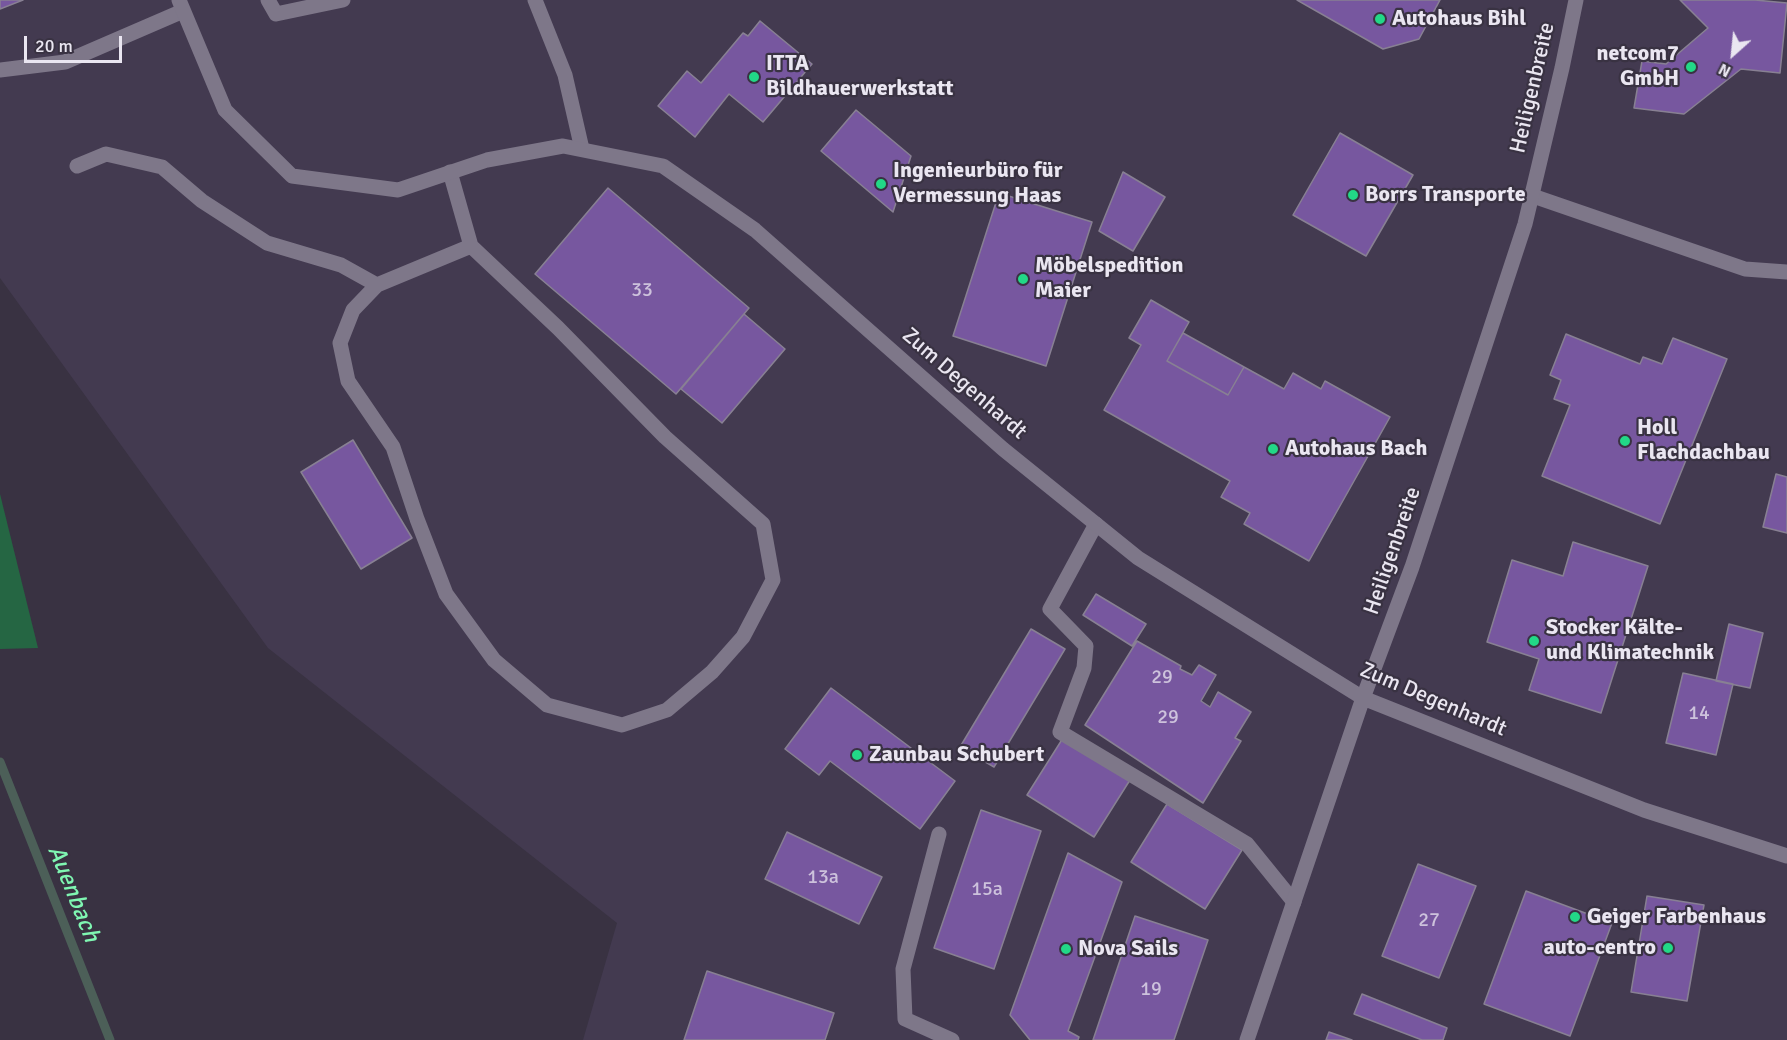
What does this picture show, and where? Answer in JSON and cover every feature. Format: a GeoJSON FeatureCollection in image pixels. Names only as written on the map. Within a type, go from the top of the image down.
{"type":"FeatureCollection","features":[{"type":"Feature","properties":{"kind":"street"},"geometry":{"type":"LineString","coordinates":[[268,0],[276,14],[343,0]]}},
{"type":"Feature","properties":{"kind":"street"},"geometry":{"type":"LineString","coordinates":[[535,0],[566,75],[582,149]]}},
{"type":"Feature","properties":{"kind":"street","name":"Heiligenbreite"},"geometry":{"type":"LineString","coordinates":[[1247,1040],[1363,698],[1412,567],[1525,224],[1576,0]]}},
{"type":"Feature","properties":{"kind":"street"},"geometry":{"type":"LineString","coordinates":[[0,70],[65,62],[181,5]]}},
{"type":"Feature","properties":{"kind":"street","name":"Zum Degenhardt"},"geometry":{"type":"LineString","coordinates":[[181,5],[225,110],[292,176],[398,190],[487,160],[563,146],[663,166],[755,230],[1004,449],[1138,558],[1363,698],[1644,810],[1787,856]]}},
{"type":"Feature","properties":{"kind":"street"},"geometry":{"type":"LineString","coordinates":[[77,166],[106,154],[162,167],[202,201],[267,243],[341,265],[377,285]]}},
{"type":"Feature","properties":{"kind":"street"},"geometry":{"type":"LineString","coordinates":[[450,172],[471,246],[558,328],[665,437],[763,524],[773,580],[743,637],[712,672],[667,710],[622,725],[547,705],[494,660],[446,594],[417,519],[393,447],[348,381],[340,343],[353,310],[377,285],[471,246]]}},
{"type":"Feature","properties":{"kind":"street"},"geometry":{"type":"LineString","coordinates":[[1530,195],[1745,269],[1787,272]]}},
{"type":"Feature","properties":{"kind":"street"},"geometry":{"type":"LineString","coordinates":[[1096,524],[1050,609],[1086,646],[1084,668],[1060,732],[1247,844],[1294,902]]}},
{"type":"Feature","properties":{"kind":"street"},"geometry":{"type":"LineString","coordinates":[[939,834],[903,969],[905,1019],[952,1040]]}},
{"type":"Feature","properties":{"kind":"shaded area"},"geometry":{"type":"Polygon","coordinates":[[[0,0],[1787,0],[1787,1040],[583,1040],[617,923],[268,648],[0,278],[0,0]]]}},
{"type":"Feature","properties":{"kind":"green space"},"geometry":{"type":"Polygon","coordinates":[[[0,494],[38,648],[0,649],[0,494]]]}},
{"type":"Feature","properties":{"kind":"building"},"geometry":{"type":"Polygon","coordinates":[[[0,0],[23,0],[0,9],[0,0]]]}},
{"type":"Feature","properties":{"kind":"building","name":"Autohaus Bihl"},"geometry":{"type":"Polygon","coordinates":[[[1297,0],[1440,0],[1419,39],[1383,49],[1297,0]]]}},
{"type":"Feature","properties":{"kind":"building"},"geometry":{"type":"Polygon","coordinates":[[[1680,0],[1755,0],[1787,3],[1780,73],[1741,69],[1684,114],[1634,108],[1642,61],[1666,64],[1708,28],[1680,0]]]}},
{"type":"Feature","properties":{"kind":"building","name":"ITTA Bildhauerwerkstatt"},"geometry":{"type":"Polygon","coordinates":[[[760,21],[812,64],[763,122],[729,94],[695,137],[658,106],[687,71],[701,83],[743,33],[748,36],[760,21]]]}},
{"type":"Feature","properties":{"kind":"building","name":"Ingenieurbüro für Vermessung Haas"},"geometry":{"type":"Polygon","coordinates":[[[856,110],[911,156],[893,212],[821,151],[856,110]]]}},
{"type":"Feature","properties":{"kind":"building","name":"Borrs Transporte"},"geometry":{"type":"Polygon","coordinates":[[[1340,133],[1413,175],[1366,256],[1293,215],[1340,133]]]}},
{"type":"Feature","properties":{"kind":"building"},"geometry":{"type":"Polygon","coordinates":[[[1123,172],[1165,197],[1133,251],[1099,231],[1123,172]]]}},
{"type":"Feature","properties":{"kind":"building"},"geometry":{"type":"Polygon","coordinates":[[[608,188],[749,308],[676,394],[535,274],[608,188]]]}},
{"type":"Feature","properties":{"kind":"building","name":"Möbelspedition Maier"},"geometry":{"type":"Polygon","coordinates":[[[999,193],[1092,222],[1046,366],[953,336],[999,193]]]}},
{"type":"Feature","properties":{"kind":"building","name":"Autohaus Bach"},"geometry":{"type":"Polygon","coordinates":[[[1151,300],[1189,322],[1167,361],[1228,395],[1244,367],[1284,389],[1293,373],[1321,389],[1325,381],[1390,417],[1309,561],[1244,524],[1250,513],[1221,497],[1230,481],[1104,410],[1141,345],[1129,338],[1151,300]]]}},
{"type":"Feature","properties":{"kind":"building"},"geometry":{"type":"Polygon","coordinates":[[[744,314],[785,349],[722,423],[681,389],[744,314]]]}},
{"type":"Feature","properties":{"kind":"building"},"geometry":{"type":"Polygon","coordinates":[[[1183,333],[1244,367],[1228,395],[1167,361],[1183,333]]]}},
{"type":"Feature","properties":{"kind":"building","name":"Holl Flachdachbau"},"geometry":{"type":"Polygon","coordinates":[[[1566,334],[1640,364],[1643,357],[1662,364],[1673,338],[1727,359],[1660,524],[1542,476],[1570,405],[1554,399],[1561,380],[1550,375],[1566,334]]]}},
{"type":"Feature","properties":{"kind":"building"},"geometry":{"type":"Polygon","coordinates":[[[353,440],[412,538],[361,569],[301,472],[353,440]]]}},
{"type":"Feature","properties":{"kind":"building"},"geometry":{"type":"Polygon","coordinates":[[[1776,474],[1787,477],[1787,533],[1763,527],[1776,474]]]}},
{"type":"Feature","properties":{"kind":"building"},"geometry":{"type":"Polygon","coordinates":[[[1573,542],[1648,566],[1601,713],[1529,690],[1539,659],[1487,642],[1512,560],[1563,576],[1573,542]]]}},
{"type":"Feature","properties":{"kind":"building"},"geometry":{"type":"Polygon","coordinates":[[[1096,594],[1146,624],[1132,646],[1083,615],[1096,594]]]}},
{"type":"Feature","properties":{"kind":"building"},"geometry":{"type":"Polygon","coordinates":[[[1729,624],[1763,633],[1750,688],[1716,681],[1729,624]]]}},
{"type":"Feature","properties":{"kind":"building"},"geometry":{"type":"Polygon","coordinates":[[[1031,629],[1065,649],[994,767],[960,747],[1031,629]]]}},
{"type":"Feature","properties":{"kind":"building"},"geometry":{"type":"Polygon","coordinates":[[[1137,641],[1181,666],[1180,669],[1192,675],[1199,665],[1216,675],[1201,701],[1210,707],[1218,692],[1251,712],[1235,738],[1241,741],[1203,803],[1085,725],[1137,641]]]}},
{"type":"Feature","properties":{"kind":"building"},"geometry":{"type":"Polygon","coordinates":[[[1683,673],[1733,684],[1716,755],[1666,743],[1683,673]]]}},
{"type":"Feature","properties":{"kind":"building","name":"Zaunbau Schubert"},"geometry":{"type":"Polygon","coordinates":[[[831,688],[955,781],[920,829],[830,761],[819,775],[785,749],[831,688]]]}},
{"type":"Feature","properties":{"kind":"building"},"geometry":{"type":"Polygon","coordinates":[[[1063,738],[1130,780],[1094,837],[1027,795],[1063,738]]]}},
{"type":"Feature","properties":{"kind":"building"},"geometry":{"type":"Polygon","coordinates":[[[1167,804],[1242,850],[1205,909],[1131,862],[1167,804]]]}},
{"type":"Feature","properties":{"kind":"building"},"geometry":{"type":"Polygon","coordinates":[[[981,810],[1041,831],[994,969],[934,948],[981,810]]]}},
{"type":"Feature","properties":{"kind":"building"},"geometry":{"type":"Polygon","coordinates":[[[787,832],[882,877],[859,924],[765,879],[787,832]]]}},
{"type":"Feature","properties":{"kind":"building","name":"Nova Sails"},"geometry":{"type":"Polygon","coordinates":[[[1068,853],[1122,882],[1068,1031],[1079,1037],[1078,1040],[1030,1040],[1010,1015],[1068,853]]]}},
{"type":"Feature","properties":{"kind":"building"},"geometry":{"type":"Polygon","coordinates":[[[1418,864],[1476,886],[1439,978],[1382,956],[1418,864]]]}},
{"type":"Feature","properties":{"kind":"building"},"geometry":{"type":"Polygon","coordinates":[[[1526,891],[1612,923],[1570,1036],[1484,1004],[1526,891]]]}},
{"type":"Feature","properties":{"kind":"building","name":"auto-centro"},"geometry":{"type":"Polygon","coordinates":[[[1647,896],[1704,905],[1687,1001],[1631,992],[1647,896]]]}},
{"type":"Feature","properties":{"kind":"building"},"geometry":{"type":"Polygon","coordinates":[[[1135,916],[1208,940],[1174,1040],[1093,1040],[1135,916]]]}},
{"type":"Feature","properties":{"kind":"building"},"geometry":{"type":"Polygon","coordinates":[[[707,971],[834,1013],[825,1040],[684,1040],[707,971]]]}},
{"type":"Feature","properties":{"kind":"building"},"geometry":{"type":"Polygon","coordinates":[[[1362,994],[1447,1028],[1443,1040],[1422,1040],[1354,1014],[1362,994]]]}},
{"type":"Feature","properties":{"kind":"building"},"geometry":{"type":"Polygon","coordinates":[[[1329,1032],[1352,1040],[1326,1040],[1329,1032]]]}},
{"type":"Feature","properties":{"kind":"waterway","name":"Auenbach"},"geometry":{"type":"LineString","coordinates":[[0,762],[110,1040]]}},
{"type":"Feature","properties":{"kind":"place","name":"Autohaus Bihl"},"geometry":{"type":"Point","coordinates":[1380,19]}},
{"type":"Feature","properties":{"kind":"place","name":"netcom7 GmbH"},"geometry":{"type":"Point","coordinates":[1691,67]}},
{"type":"Feature","properties":{"kind":"place","name":"ITTA Bildhauerwerkstatt"},"geometry":{"type":"Point","coordinates":[754,77]}},
{"type":"Feature","properties":{"kind":"place","name":"Ingenieurbüro für Vermessung Haas"},"geometry":{"type":"Point","coordinates":[881,184]}},
{"type":"Feature","properties":{"kind":"place","name":"Borrs Transporte"},"geometry":{"type":"Point","coordinates":[1353,195]}},
{"type":"Feature","properties":{"kind":"place","name":"Möbelspedition Maier"},"geometry":{"type":"Point","coordinates":[1023,279]}},
{"type":"Feature","properties":{"kind":"place","name":"Holl Flachdachbau"},"geometry":{"type":"Point","coordinates":[1625,441]}},
{"type":"Feature","properties":{"kind":"place","name":"Autohaus Bach"},"geometry":{"type":"Point","coordinates":[1273,449]}},
{"type":"Feature","properties":{"kind":"place","name":"Stocker Kälte- und Klimatechnik"},"geometry":{"type":"Point","coordinates":[1534,641]}},
{"type":"Feature","properties":{"kind":"place","name":"Zaunbau Schubert"},"geometry":{"type":"Point","coordinates":[857,755]}},
{"type":"Feature","properties":{"kind":"place","name":"Geiger Farbenhaus"},"geometry":{"type":"Point","coordinates":[1575,917]}},
{"type":"Feature","properties":{"kind":"place","name":"auto-centro"},"geometry":{"type":"Point","coordinates":[1668,948]}},
{"type":"Feature","properties":{"kind":"place","name":"Nova Sails"},"geometry":{"type":"Point","coordinates":[1066,949]}}]}
